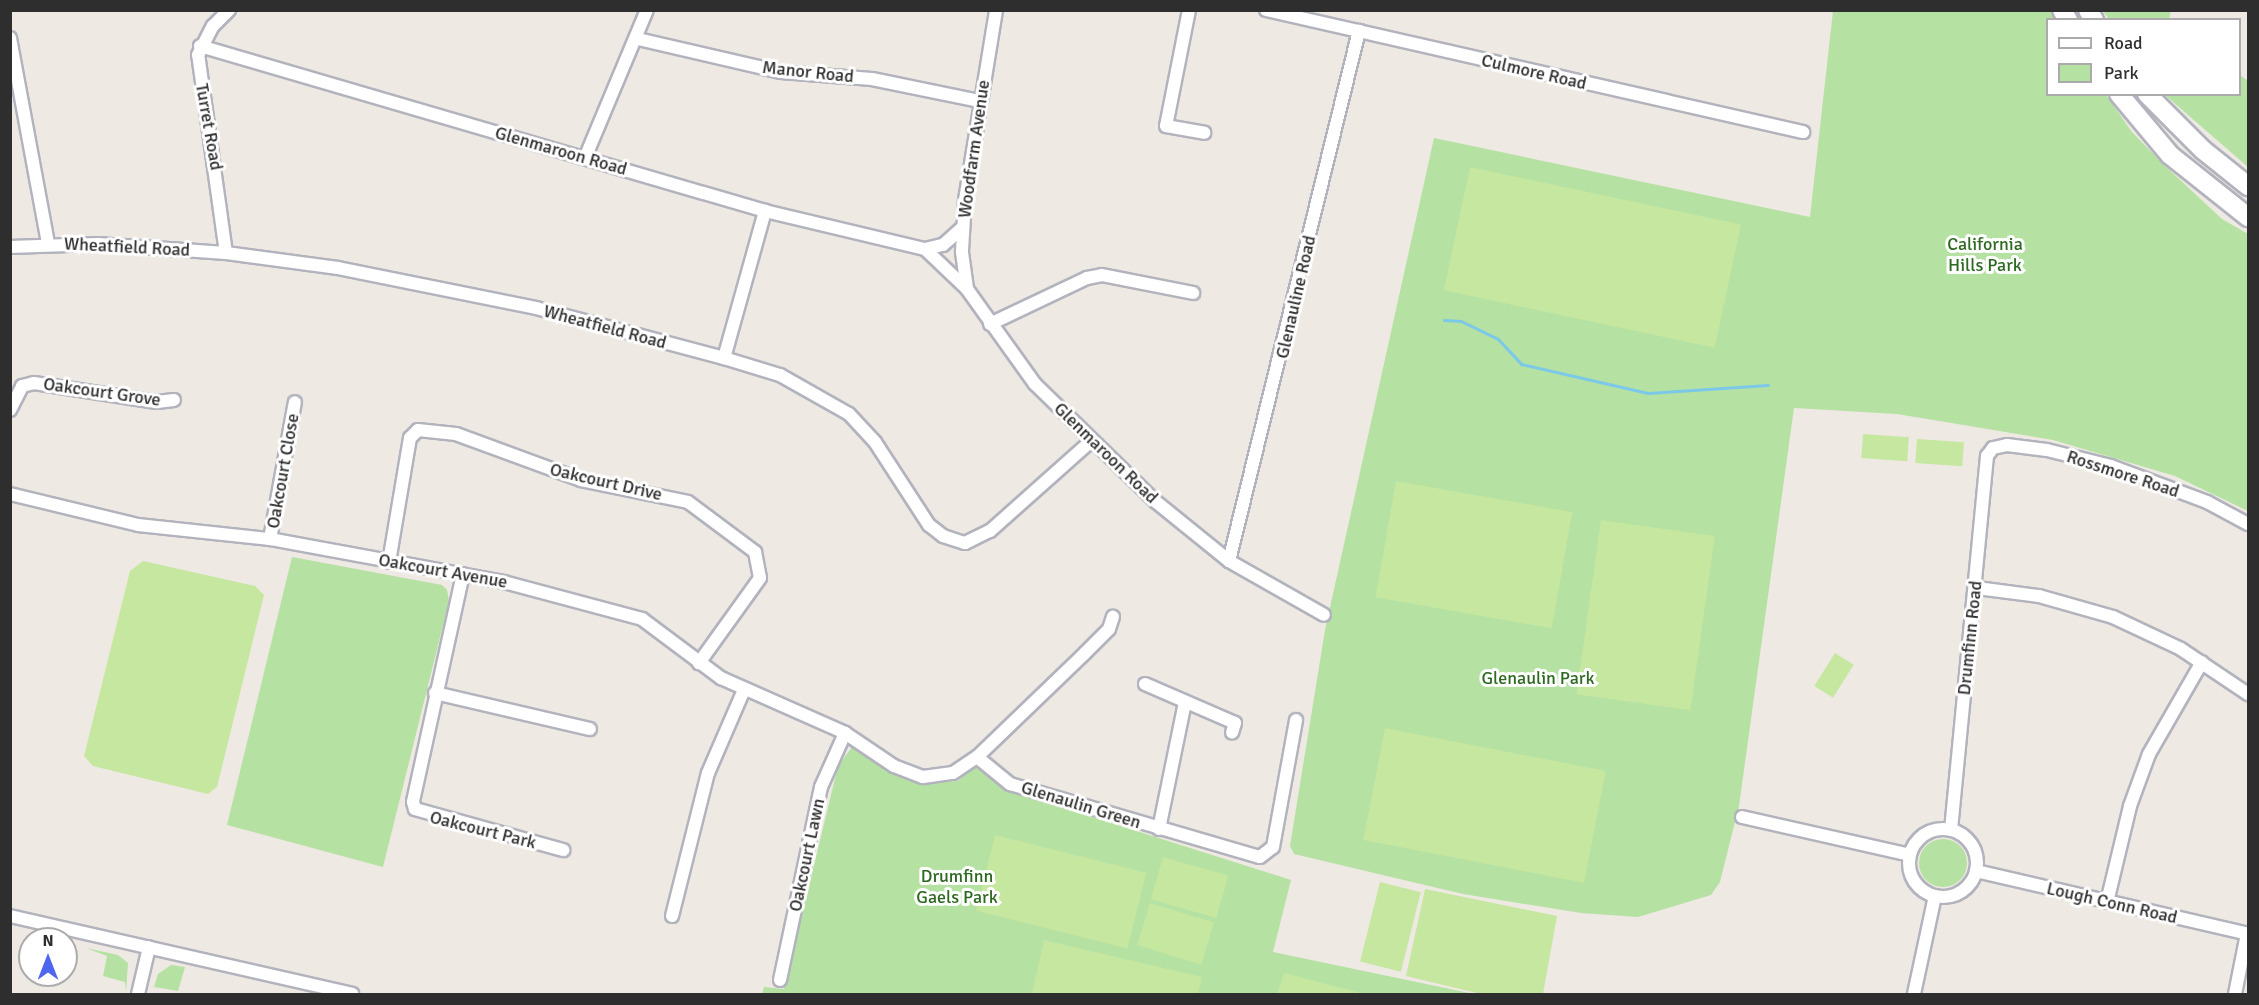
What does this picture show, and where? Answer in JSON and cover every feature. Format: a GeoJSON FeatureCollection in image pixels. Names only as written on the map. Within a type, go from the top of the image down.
{"type":"FeatureCollection","features":[{"type":"Feature","properties":{"kind":"main road"},"geometry":{"type":"LineString","coordinates":[[2121,96],[2170,155],[2248,217]]}},
{"type":"Feature","properties":{"kind":"main road"},"geometry":{"type":"LineString","coordinates":[[2149,96],[2203,150],[2248,186]]}},
{"type":"Feature","properties":{"kind":"street"},"geometry":{"type":"LineString","coordinates":[[200,46],[229,10]]}},
{"type":"Feature","properties":{"kind":"street"},"geometry":{"type":"LineString","coordinates":[[585,158],[638,39],[647,10]]}},
{"type":"Feature","properties":{"kind":"street","name":"Woodfarm Avenue"},"geometry":{"type":"LineString","coordinates":[[967,289],[963,227],[980,100],[996,10]]}},
{"type":"Feature","properties":{"kind":"street"},"geometry":{"type":"LineString","coordinates":[[1189,10],[1166,126],[1204,133]]}},
{"type":"Feature","properties":{"kind":"street","name":"Culmore Road"},"geometry":{"type":"LineString","coordinates":[[1266,10],[1803,132]]}},
{"type":"Feature","properties":{"kind":"street","name":"Glenauline Road"},"geometry":{"type":"LineString","coordinates":[[1229,561],[1359,31]]}},
{"type":"Feature","properties":{"kind":"street"},"geometry":{"type":"LineString","coordinates":[[10,38],[48,244]]}},
{"type":"Feature","properties":{"kind":"street","name":"Manor Road"},"geometry":{"type":"LineString","coordinates":[[638,39],[781,72],[872,79],[980,100]]}},
{"type":"Feature","properties":{"kind":"street","name":"Glenmaroon Road"},"geometry":{"type":"LineString","coordinates":[[200,46],[765,211],[925,249],[967,289],[1035,384],[1091,441],[1229,561],[1271,589],[1324,615]]}},
{"type":"Feature","properties":{"kind":"street","name":"Turret Road"},"geometry":{"type":"LineString","coordinates":[[200,46],[200,77],[226,253]]}},
{"type":"Feature","properties":{"kind":"street"},"geometry":{"type":"LineString","coordinates":[[724,358],[765,211]]}},
{"type":"Feature","properties":{"kind":"street"},"geometry":{"type":"LineString","coordinates":[[925,249],[943,245],[963,227]]}},
{"type":"Feature","properties":{"kind":"street","name":"Wheatfield Road"},"geometry":{"type":"LineString","coordinates":[[10,247],[48,244],[226,253],[338,268],[472,294],[724,358],[780,375],[849,414],[875,442],[929,525],[954,541],[965,543],[990,531],[1091,441]]}},
{"type":"Feature","properties":{"kind":"street"},"geometry":{"type":"LineString","coordinates":[[990,324],[1102,274],[1193,293]]}},
{"type":"Feature","properties":{"kind":"street","name":"Oakcourt Grove"},"geometry":{"type":"LineString","coordinates":[[10,410],[22,386],[34,383],[157,402],[174,400]]}},
{"type":"Feature","properties":{"kind":"street","name":"Oakcourt Close"},"geometry":{"type":"LineString","coordinates":[[270,539],[295,402]]}},
{"type":"Feature","properties":{"kind":"street","name":"Oakcourt Drive"},"geometry":{"type":"LineString","coordinates":[[389,562],[410,438],[418,430],[456,434],[581,480],[687,502],[755,552],[760,578],[699,663]]}},
{"type":"Feature","properties":{"kind":"street","name":"Rossmore Road"},"geometry":{"type":"LineString","coordinates":[[1992,448],[2007,445],[2048,450],[2110,466],[2197,498],[2248,524]]}},
{"type":"Feature","properties":{"kind":"street","name":"Drumfinn Road"},"geometry":{"type":"LineString","coordinates":[[1951,830],[1977,588],[1987,456],[1992,448]]}},
{"type":"Feature","properties":{"kind":"street","name":"Oakcourt Avenue"},"geometry":{"type":"LineString","coordinates":[[10,494],[138,525],[270,539],[463,574],[554,594],[642,619],[699,663],[744,690],[845,733]]}},
{"type":"Feature","properties":{"kind":"street","name":"Oakcourt Park"},"geometry":{"type":"LineString","coordinates":[[463,574],[435,693],[413,802],[415,809],[563,850]]}},
{"type":"Feature","properties":{"kind":"street"},"geometry":{"type":"LineString","coordinates":[[1977,588],[2039,596],[2113,617],[2149,632],[2202,662],[2248,694]]}},
{"type":"Feature","properties":{"kind":"street"},"geometry":{"type":"LineString","coordinates":[[845,733],[894,766],[923,777],[952,773],[977,757],[1094,645],[1109,629],[1113,617]]}},
{"type":"Feature","properties":{"kind":"street"},"geometry":{"type":"LineString","coordinates":[[2108,902],[2130,806],[2149,754],[2202,662]]}},
{"type":"Feature","properties":{"kind":"street"},"geometry":{"type":"LineString","coordinates":[[1145,684],[1234,723],[1232,733]]}},
{"type":"Feature","properties":{"kind":"street"},"geometry":{"type":"LineString","coordinates":[[672,916],[708,773],[744,690]]}},
{"type":"Feature","properties":{"kind":"street"},"geometry":{"type":"LineString","coordinates":[[435,693],[590,729]]}},
{"type":"Feature","properties":{"kind":"street","name":"Glenaulin Green"},"geometry":{"type":"LineString","coordinates":[[1159,829],[1185,702]]}},
{"type":"Feature","properties":{"kind":"street","name":"Glenaulin Green"},"geometry":{"type":"LineString","coordinates":[[977,757],[1010,784],[1260,857],[1267,855],[1278,827],[1296,720]]}},
{"type":"Feature","properties":{"kind":"street","name":"Oakcourt Lawn"},"geometry":{"type":"LineString","coordinates":[[780,981],[821,787],[845,733]]}},
{"type":"Feature","properties":{"kind":"street"},"geometry":{"type":"LineString","coordinates":[[1742,817],[1910,855]]}},
{"type":"Feature","properties":{"kind":"street"},"geometry":{"type":"LineString","coordinates":[[1951,830],[1961,834],[1974,850],[1976,871],[1965,889],[1946,896],[1935,896],[1925,892],[1912,876],[1910,855],[1914,845],[1930,831],[1951,830]]}},
{"type":"Feature","properties":{"kind":"street","name":"Lough Conn Road"},"geometry":{"type":"LineString","coordinates":[[1976,871],[2248,934]]}},
{"type":"Feature","properties":{"kind":"street"},"geometry":{"type":"LineString","coordinates":[[1914,994],[1935,896]]}},
{"type":"Feature","properties":{"kind":"street"},"geometry":{"type":"LineString","coordinates":[[10,916],[352,994]]}},
{"type":"Feature","properties":{"kind":"street"},"geometry":{"type":"LineString","coordinates":[[2235,994],[2248,934]]}},
{"type":"Feature","properties":{"kind":"street"},"geometry":{"type":"LineString","coordinates":[[138,994],[149,947]]}},
{"type":"Feature","properties":{"kind":"green space","name":"Glenaulin Park"},"geometry":{"type":"Polygon","coordinates":[[[1833,11],[2050,11],[2055,18],[2046,18],[2046,96],[2107,96],[2132,132],[2163,164],[2222,219],[2248,234],[2248,511],[2175,476],[2053,440],[1897,414],[1794,408],[1739,806],[1720,882],[1711,895],[1638,917],[1581,913],[1463,894],[1294,854],[1290,846],[1325,630],[1434,138],[1810,217],[1833,11]]]}},
{"type":"Feature","properties":{"kind":"green space"},"geometry":{"type":"Polygon","coordinates":[[[2103,11],[2171,11],[2169,18],[2108,18],[2103,11]]]}},
{"type":"Feature","properties":{"kind":"green space"},"geometry":{"type":"Polygon","coordinates":[[[2241,76],[2248,81],[2248,167],[2166,96],[2241,96],[2241,76]]]}},
{"type":"Feature","properties":{"kind":"green space"},"geometry":{"type":"Polygon","coordinates":[[[1470,167],[1741,225],[1715,348],[1444,290],[1470,167]]]}},
{"type":"Feature","properties":{"kind":"green space"},"geometry":{"type":"Polygon","coordinates":[[[1863,434],[1909,437],[1907,461],[1861,458],[1863,434]]]}},
{"type":"Feature","properties":{"kind":"green space"},"geometry":{"type":"Polygon","coordinates":[[[1917,439],[1964,442],[1962,466],[1915,463],[1917,439]]]}},
{"type":"Feature","properties":{"kind":"green space"},"geometry":{"type":"Polygon","coordinates":[[[1396,481],[1572,512],[1552,628],[1376,597],[1396,481]]]}},
{"type":"Feature","properties":{"kind":"green space"},"geometry":{"type":"Polygon","coordinates":[[[1601,520],[1715,536],[1690,710],[1577,694],[1601,520]]]}},
{"type":"Feature","properties":{"kind":"green space"},"geometry":{"type":"Polygon","coordinates":[[[292,557],[442,585],[447,590],[449,601],[383,867],[227,825],[292,557]]]}},
{"type":"Feature","properties":{"kind":"green space"},"geometry":{"type":"Polygon","coordinates":[[[143,561],[255,586],[264,595],[217,787],[208,794],[93,766],[84,756],[130,571],[143,561]]]}},
{"type":"Feature","properties":{"kind":"green space"},"geometry":{"type":"Polygon","coordinates":[[[1835,653],[1854,665],[1833,698],[1814,686],[1835,653]]]}},
{"type":"Feature","properties":{"kind":"green space"},"geometry":{"type":"Polygon","coordinates":[[[1385,728],[1606,771],[1584,883],[1363,840],[1385,728]]]}},
{"type":"Feature","properties":{"kind":"green space","name":"Drumfinn Gaels Park"},"geometry":{"type":"Polygon","coordinates":[[[852,747],[908,780],[929,783],[958,781],[974,766],[1004,789],[1291,880],[1273,952],[1474,994],[762,994],[764,987],[784,989],[838,766],[852,747]]]}},
{"type":"Feature","properties":{"kind":"green space"},"geometry":{"type":"Polygon","coordinates":[[[995,835],[1146,873],[1127,948],[976,911],[995,835]]]}},
{"type":"Feature","properties":{"kind":"green space"},"geometry":{"type":"Polygon","coordinates":[[[1943,839],[1960,846],[1967,863],[1960,880],[1943,887],[1926,880],[1919,863],[1926,846],[1943,839]]]}},
{"type":"Feature","properties":{"kind":"green space"},"geometry":{"type":"Polygon","coordinates":[[[1163,857],[1228,876],[1216,918],[1151,899],[1163,857]]]}},
{"type":"Feature","properties":{"kind":"green space"},"geometry":{"type":"Polygon","coordinates":[[[1380,882],[1421,892],[1401,972],[1360,962],[1380,882]]]}},
{"type":"Feature","properties":{"kind":"green space"},"geometry":{"type":"Polygon","coordinates":[[[1425,889],[1557,916],[1543,994],[1481,994],[1406,976],[1425,889]]]}},
{"type":"Feature","properties":{"kind":"green space"},"geometry":{"type":"Polygon","coordinates":[[[1150,903],[1214,923],[1201,965],[1137,945],[1150,903]]]}},
{"type":"Feature","properties":{"kind":"green space"},"geometry":{"type":"Polygon","coordinates":[[[1044,940],[1202,977],[1198,994],[1032,994],[1044,940]]]}},
{"type":"Feature","properties":{"kind":"green space"},"geometry":{"type":"Polygon","coordinates":[[[86,948],[118,955],[128,963],[126,992],[125,982],[103,976],[107,956],[86,948]]]}},
{"type":"Feature","properties":{"kind":"green space"},"geometry":{"type":"Polygon","coordinates":[[[171,965],[185,967],[178,991],[154,987],[158,974],[171,965]]]}},
{"type":"Feature","properties":{"kind":"green space"},"geometry":{"type":"Polygon","coordinates":[[[1284,973],[1365,994],[1277,994],[1284,973]]]}},
{"type":"Feature","properties":{"kind":"waterway"},"geometry":{"type":"LineString","coordinates":[[1444,320],[1461,321],[1498,339],[1521,364],[1648,393],[1768,385]]}},
{"type":"Feature","properties":{"kind":"park label","name":"California Hills Park"},"geometry":{"type":"Point","coordinates":[1985,255]}}]}
